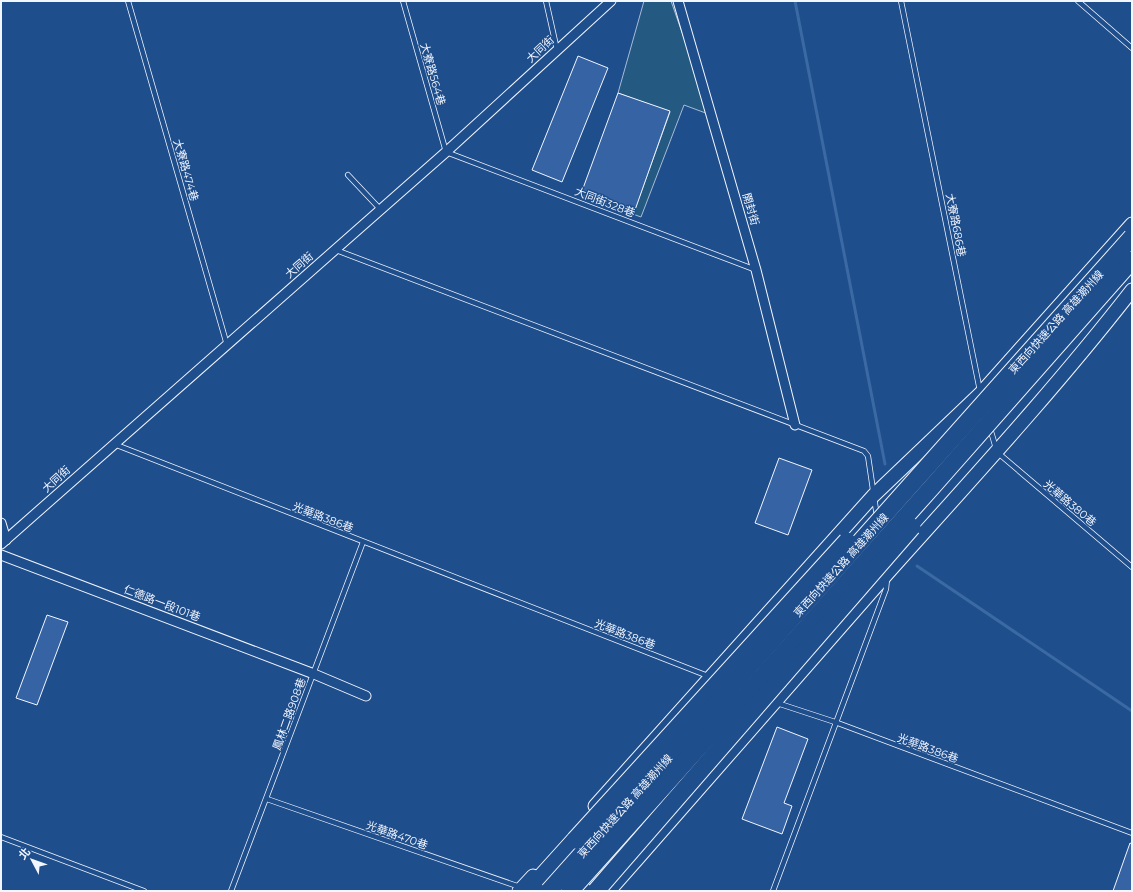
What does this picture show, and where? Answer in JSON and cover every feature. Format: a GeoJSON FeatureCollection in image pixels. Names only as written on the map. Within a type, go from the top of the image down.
{"type":"FeatureCollection","features":[{"type":"Feature","properties":{"kind":"highway","name":"東西向快速公路 高雄潮州線"},"geometry":{"type":"LineString","coordinates":[[549,891],[984,405],[1132,237]]}},
{"type":"Feature","properties":{"kind":"highway","name":"東西向快速公路 高雄潮州線"},"geometry":{"type":"LineString","coordinates":[[570,891],[926,494],[1132,260]]}},
{"type":"Feature","properties":{"kind":"highway"},"geometry":{"type":"LineString","coordinates":[[596,891],[937,498],[1078,329],[1093,304]]}},
{"type":"Feature","properties":{"kind":"highway"},"geometry":{"type":"LineString","coordinates":[[523,890],[575,840],[812,578],[961,422],[984,405]]}},
{"type":"Feature","properties":{"kind":"main road"},"geometry":{"type":"LineString","coordinates":[[523,890],[710,677],[874,496],[984,405],[1132,224]]}},
{"type":"Feature","properties":{"kind":"main road"},"geometry":{"type":"LineString","coordinates":[[609,891],[887,574],[997,452],[1094,338],[1132,290]]}},
{"type":"Feature","properties":{"kind":"street","name":"大同街"},"geometry":{"type":"LineString","coordinates":[[3,542],[446,152],[611,1]]}},
{"type":"Feature","properties":{"kind":"street","name":"開封街"},"geometry":{"type":"LineString","coordinates":[[678,1],[756,270],[795,426]]}},
{"type":"Feature","properties":{"kind":"street"},"geometry":{"type":"LineString","coordinates":[[1,523],[3,542]]}},
{"type":"Feature","properties":{"kind":"street","name":"仁德路一段101巷"},"geometry":{"type":"LineString","coordinates":[[1,555],[314,674],[366,696]]}},
{"type":"Feature","properties":{"kind":"lane","name":"大寮路474巷"},"geometry":{"type":"LineString","coordinates":[[128,1],[227,345]]}},
{"type":"Feature","properties":{"kind":"lane","name":"大寮路564巷"},"geometry":{"type":"LineString","coordinates":[[403,1],[446,152]]}},
{"type":"Feature","properties":{"kind":"lane"},"geometry":{"type":"LineString","coordinates":[[546,1],[557,50]]}},
{"type":"Feature","properties":{"kind":"lane","name":"大寮路686巷"},"geometry":{"type":"LineString","coordinates":[[902,1],[984,405],[997,452]]}},
{"type":"Feature","properties":{"kind":"lane"},"geometry":{"type":"LineString","coordinates":[[1078,1],[1132,48]]}},
{"type":"Feature","properties":{"kind":"lane","name":"大同街328巷"},"geometry":{"type":"LineString","coordinates":[[446,152],[756,270]]}},
{"type":"Feature","properties":{"kind":"lane"},"geometry":{"type":"LineString","coordinates":[[348,175],[380,209]]}},
{"type":"Feature","properties":{"kind":"lane"},"geometry":{"type":"LineString","coordinates":[[335,249],[795,426],[864,451],[868,456],[879,527]]}},
{"type":"Feature","properties":{"kind":"lane","name":"光華路386巷"},"geometry":{"type":"LineString","coordinates":[[114,444],[739,688]]}},
{"type":"Feature","properties":{"kind":"lane","name":"光華路380巷"},"geometry":{"type":"LineString","coordinates":[[997,452],[1132,567]]}},
{"type":"Feature","properties":{"kind":"lane"},"geometry":{"type":"LineString","coordinates":[[773,891],[886,589],[887,574],[880,535]]}},
{"type":"Feature","properties":{"kind":"lane","name":"鳳林二路908巷"},"geometry":{"type":"LineString","coordinates":[[232,891],[363,542]]}},
{"type":"Feature","properties":{"kind":"lane"},"geometry":{"type":"LineString","coordinates":[[746,691],[753,694]]}},
{"type":"Feature","properties":{"kind":"lane","name":"光華路386巷"},"geometry":{"type":"LineString","coordinates":[[760,696],[835,722],[1132,833]]}},
{"type":"Feature","properties":{"kind":"lane","name":"光華路470巷"},"geometry":{"type":"LineString","coordinates":[[267,799],[523,890]]}},
{"type":"Feature","properties":{"kind":"lane"},"geometry":{"type":"LineString","coordinates":[[1,837],[144,891]]}},
{"type":"Feature","properties":{"kind":"shaded area"},"geometry":{"type":"Polygon","coordinates":[[[644,1],[671,1],[711,115],[684,105],[641,217],[581,195],[582,191],[635,209],[670,112],[618,93],[644,1]]]}},
{"type":"Feature","properties":{"kind":"building"},"geometry":{"type":"Polygon","coordinates":[[[578,56],[608,68],[562,182],[532,170],[578,56]]]}},
{"type":"Feature","properties":{"kind":"building"},"geometry":{"type":"Polygon","coordinates":[[[618,93],[670,111],[635,210],[582,191],[618,93]]]}},
{"type":"Feature","properties":{"kind":"building"},"geometry":{"type":"Polygon","coordinates":[[[779,458],[812,470],[788,535],[755,523],[779,458]]]}},
{"type":"Feature","properties":{"kind":"building"},"geometry":{"type":"Polygon","coordinates":[[[47,615],[68,622],[37,705],[16,698],[47,615]]]}},
{"type":"Feature","properties":{"kind":"building"},"geometry":{"type":"Polygon","coordinates":[[[777,727],[808,739],[784,803],[792,806],[782,834],[742,819],[777,727]]]}},
{"type":"Feature","properties":{"kind":"building"},"geometry":{"type":"Polygon","coordinates":[[[1130,843],[1132,844],[1132,891],[1113,891],[1130,843]]]}},
{"type":"Feature","properties":{"kind":"waterway"},"geometry":{"type":"LineString","coordinates":[[795,1],[885,464]]}},
{"type":"Feature","properties":{"kind":"waterway"},"geometry":{"type":"LineString","coordinates":[[917,566],[1132,711]]}}]}
